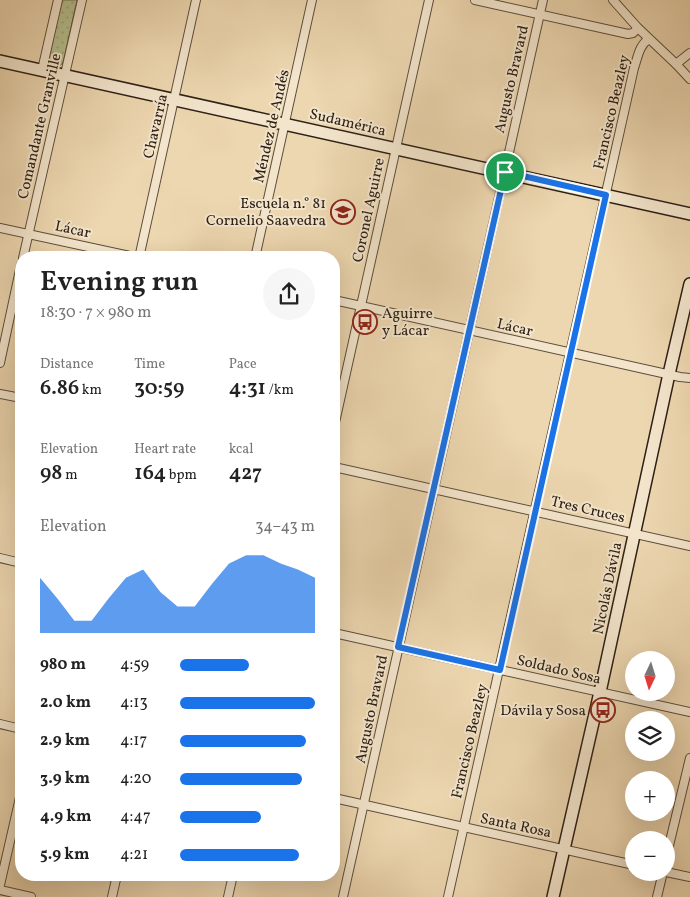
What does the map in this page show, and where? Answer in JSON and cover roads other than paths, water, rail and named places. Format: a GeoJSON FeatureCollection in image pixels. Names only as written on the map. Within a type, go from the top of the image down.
{"type":"FeatureCollection","features":[{"type":"Feature","properties":{"kind":"street","name":"Comandante Granville"},"geometry":{"type":"LineString","coordinates":[[42,70],[58,0]]}},
{"type":"Feature","properties":{"kind":"street","name":"Comandante Granville"},"geometry":{"type":"LineString","coordinates":[[24,251],[82,0]]}},
{"type":"Feature","properties":{"kind":"street","name":"Chavarría"},"geometry":{"type":"LineString","coordinates":[[140,251],[196,0]]}},
{"type":"Feature","properties":{"kind":"street","name":"Méndez de Andés"},"geometry":{"type":"LineString","coordinates":[[257,251],[312,0]]}},
{"type":"Feature","properties":{"kind":"street","name":"Coronel Aguirre"},"geometry":{"type":"LineString","coordinates":[[340,400],[428,0]]}},
{"type":"Feature","properties":{"kind":"street"},"geometry":{"type":"LineString","coordinates":[[475,0],[628,34],[638,28]]}},
{"type":"Feature","properties":{"kind":"street","name":"Augusto Bravard"},"geometry":{"type":"LineString","coordinates":[[343,897],[543,0]]}},
{"type":"Feature","properties":{"kind":"street"},"geometry":{"type":"LineString","coordinates":[[613,0],[638,28],[690,79]]}},
{"type":"Feature","properties":{"kind":"street","name":"Francisco Beazley"},"geometry":{"type":"LineString","coordinates":[[448,897],[634,68],[644,42],[649,39]]}},
{"type":"Feature","properties":{"kind":"street"},"geometry":{"type":"LineString","coordinates":[[676,64],[690,53]]}},
{"type":"Feature","properties":{"kind":"street","name":"Sudamérica"},"geometry":{"type":"LineString","coordinates":[[0,61],[690,214]]}},
{"type":"Feature","properties":{"kind":"street","name":"Lácar"},"geometry":{"type":"LineString","coordinates":[[0,228],[110,251]]}},
{"type":"Feature","properties":{"kind":"street","name":"Nicolás Dávila"},"geometry":{"type":"LineString","coordinates":[[553,897],[600,692],[668,374],[690,284]]}},
{"type":"Feature","properties":{"kind":"street"},"geometry":{"type":"LineString","coordinates":[[0,363],[15,293]]}},
{"type":"Feature","properties":{"kind":"street","name":"Lácar"},"geometry":{"type":"LineString","coordinates":[[340,301],[571,354],[690,378]]}},
{"type":"Feature","properties":{"kind":"street"},"geometry":{"type":"LineString","coordinates":[[0,394],[15,397]]}},
{"type":"Feature","properties":{"kind":"street","name":"Tres Cruces"},"geometry":{"type":"LineString","coordinates":[[340,468],[690,546]]}},
{"type":"Feature","properties":{"kind":"street"},"geometry":{"type":"LineString","coordinates":[[0,558],[15,562]]}},
{"type":"Feature","properties":{"kind":"street","name":"Soldado Sosa"},"geometry":{"type":"LineString","coordinates":[[340,634],[690,712]]}},
{"type":"Feature","properties":{"kind":"street"},"geometry":{"type":"LineString","coordinates":[[0,724],[15,728]]}},
{"type":"Feature","properties":{"kind":"street"},"geometry":{"type":"LineString","coordinates":[[672,831],[690,758]]}},
{"type":"Feature","properties":{"kind":"street","name":"Santa Rosa"},"geometry":{"type":"LineString","coordinates":[[340,799],[625,862]]}},
{"type":"Feature","properties":{"kind":"street"},"geometry":{"type":"LineString","coordinates":[[0,884],[15,819]]}},
{"type":"Feature","properties":{"kind":"street"},"geometry":{"type":"LineString","coordinates":[[675,874],[690,877]]}},
{"type":"Feature","properties":{"kind":"street"},"geometry":{"type":"LineString","coordinates":[[112,897],[116,881]]}},
{"type":"Feature","properties":{"kind":"street"},"geometry":{"type":"LineString","coordinates":[[228,897],[232,881]]}},
{"type":"Feature","properties":{"kind":"street"},"geometry":{"type":"LineString","coordinates":[[657,897],[662,881]]}},
{"type":"Feature","properties":{"kind":"street"},"geometry":{"type":"LineString","coordinates":[[0,890],[31,897]]}},
{"type":"Feature","properties":{"kind":"place","name":"Escuela n.° 81 Cornelio Saavedra"},"geometry":{"type":"Point","coordinates":[343,212]}},
{"type":"Feature","properties":{"kind":"place","name":"Aguirre y Lácar"},"geometry":{"type":"Point","coordinates":[365,322]}},
{"type":"Feature","properties":{"kind":"place","name":"Dávila y Sosa"},"geometry":{"type":"Point","coordinates":[603,710]}}]}
